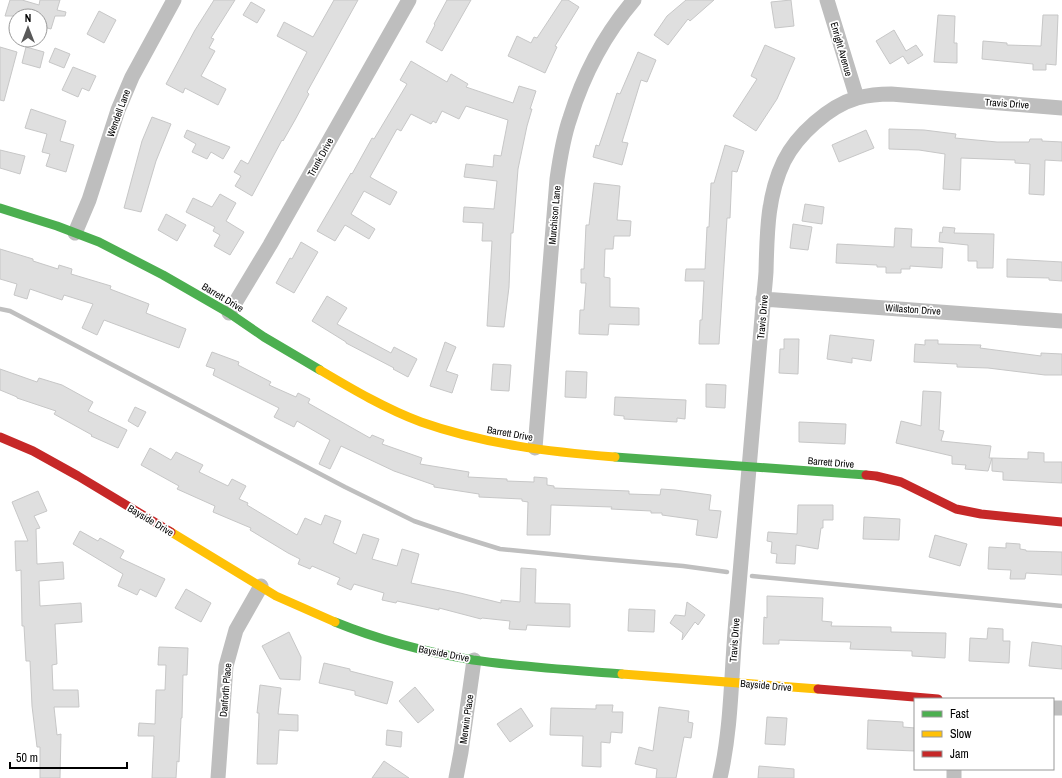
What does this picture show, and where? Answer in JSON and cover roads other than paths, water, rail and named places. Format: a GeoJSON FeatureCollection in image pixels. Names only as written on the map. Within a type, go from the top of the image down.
{"type":"FeatureCollection","features":[{"type":"Feature","properties":{"kind":"street","name":"Wendell Lane"},"geometry":{"type":"LineString","coordinates":[[75,233],[89,200],[118,110],[129,84],[174,0]]}},
{"type":"Feature","properties":{"kind":"street","name":"Trunk Drive"},"geometry":{"type":"LineString","coordinates":[[229,313],[270,245],[409,0]]}},
{"type":"Feature","properties":{"kind":"street","name":"Murchison Lane"},"geometry":{"type":"LineString","coordinates":[[535,448],[556,186],[562,149],[569,119],[580,90],[600,49],[622,14],[634,0]]}},
{"type":"Feature","properties":{"kind":"street","name":"Enright Avenue"},"geometry":{"type":"LineString","coordinates":[[827,0],[856,98]]}},
{"type":"Feature","properties":{"kind":"street","name":"Travis Drive"},"geometry":{"type":"LineString","coordinates":[[720,778],[724,760],[732,682],[770,200],[784,160],[793,146],[807,130],[824,116],[842,104],[856,98],[876,94],[1062,108]]}},
{"type":"Feature","properties":{"kind":"street","name":"Barrett Drive"},"geometry":{"type":"LineString","coordinates":[[0,208],[57,226],[98,242],[163,275],[229,313],[264,337],[331,377],[387,407],[419,421],[452,432],[493,442],[580,454],[876,476],[901,482],[956,509],[981,514],[1062,522]]}},
{"type":"Feature","properties":{"kind":"street","name":"Willaston Drive"},"geometry":{"type":"LineString","coordinates":[[763,299],[1062,321]]}},
{"type":"Feature","properties":{"kind":"street","name":"Bayside Drive"},"geometry":{"type":"LineString","coordinates":[[2,441],[33,451],[78,476],[276,596],[355,630],[397,643],[440,654],[474,660],[545,668],[926,698]]}},
{"type":"Feature","properties":{"kind":"street","name":"Danforth Place"},"geometry":{"type":"LineString","coordinates":[[218,778],[226,666],[236,630],[261,586]]}},
{"type":"Feature","properties":{"kind":"street","name":"Merwin Place"},"geometry":{"type":"LineString","coordinates":[[456,778],[474,660]]}},
{"type":"Feature","properties":{"kind":"waterway"},"geometry":{"type":"LineString","coordinates":[[0,309],[10,311],[345,487],[414,521],[500,549],[683,566],[727,572]]}},
{"type":"Feature","properties":{"kind":"waterway"},"geometry":{"type":"LineString","coordinates":[[752,576],[1062,606]]}}]}
